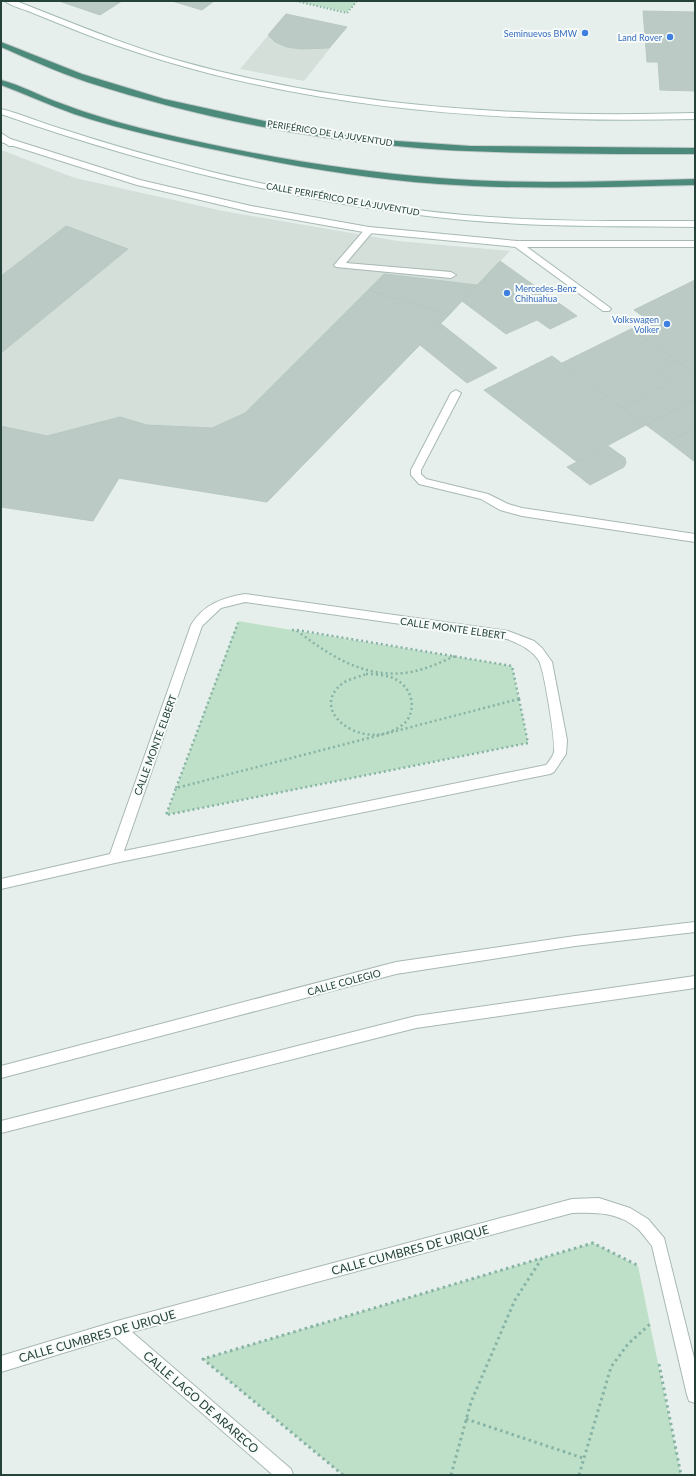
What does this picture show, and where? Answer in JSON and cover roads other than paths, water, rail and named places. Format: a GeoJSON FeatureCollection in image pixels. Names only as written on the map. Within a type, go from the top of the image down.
{"type":"FeatureCollection","features":[{"type":"Feature","properties":{"kind":"highway","name":"PERIFÉRICO DE LA JUVENTUD"},"geometry":{"type":"LineString","coordinates":[[1,44],[89,79],[166,102],[234,118],[312,133],[380,142],[469,149],[636,152],[695,151]]}},
{"type":"Feature","properties":{"kind":"highway"},"geometry":{"type":"LineString","coordinates":[[1,82],[57,105],[124,126],[273,160],[353,172],[439,181],[507,184],[695,182]]}},
{"type":"Feature","properties":{"kind":"street"},"geometry":{"type":"LineString","coordinates":[[9,1],[112,41],[164,59],[209,71],[301,90],[380,103],[452,111],[551,118],[634,119],[695,116]]}},
{"type":"Feature","properties":{"kind":"street","name":"CALLE PERIFÉRICO DE LA JUVENTUD"},"geometry":{"type":"LineString","coordinates":[[1,111],[54,131],[163,163],[252,183],[334,199],[433,214],[532,221],[695,224]]}},
{"type":"Feature","properties":{"kind":"street"},"geometry":{"type":"LineString","coordinates":[[1,136],[12,144]]}},
{"type":"Feature","properties":{"kind":"street"},"geometry":{"type":"LineString","coordinates":[[1,139],[12,144],[137,182],[236,206],[369,230],[517,244],[695,244]]}},
{"type":"Feature","properties":{"kind":"street"},"geometry":{"type":"LineString","coordinates":[[369,230],[339,265],[452,275]]}},
{"type":"Feature","properties":{"kind":"street"},"geometry":{"type":"LineString","coordinates":[[517,244],[606,309]]}},
{"type":"Feature","properties":{"kind":"street"},"geometry":{"type":"LineString","coordinates":[[456,393],[416,470],[416,475],[423,482],[484,496],[504,506],[522,512],[695,538]]}},
{"type":"Feature","properties":{"kind":"street","name":"CALLE MONTE ELBERT"},"geometry":{"type":"LineString","coordinates":[[1,884],[115,858],[550,769],[560,754],[561,740],[546,662],[540,651],[530,643],[508,635],[245,598],[225,601],[211,608],[197,625],[115,858]]}},
{"type":"Feature","properties":{"kind":"street","name":"CALLE COLEGIO"},"geometry":{"type":"LineString","coordinates":[[1,1072],[396,968],[575,941],[695,927]]}},
{"type":"Feature","properties":{"kind":"street"},"geometry":{"type":"LineString","coordinates":[[1,1127],[416,1022],[695,982]]}},
{"type":"Feature","properties":{"kind":"street","name":"CALLE CUMBRES DE URIQUE"},"geometry":{"type":"LineString","coordinates":[[1,1364],[117,1329],[572,1206],[599,1205],[624,1213],[643,1224],[660,1243],[695,1395]]}},
{"type":"Feature","properties":{"kind":"street","name":"CALLE LAGO DE ARARECO"},"geometry":{"type":"LineString","coordinates":[[117,1329],[285,1475]]}},
{"type":"Feature","properties":{"kind":"place","name":"Seminuevos BMW"},"geometry":{"type":"Point","coordinates":[585,33]}},
{"type":"Feature","properties":{"kind":"place","name":"Land Rover"},"geometry":{"type":"Point","coordinates":[670,37]}},
{"type":"Feature","properties":{"kind":"place","name":"Mercedes-Benz Chihuahua"},"geometry":{"type":"Point","coordinates":[507,293]}},
{"type":"Feature","properties":{"kind":"place","name":"Volkswagen Volker"},"geometry":{"type":"Point","coordinates":[667,324]}}]}
